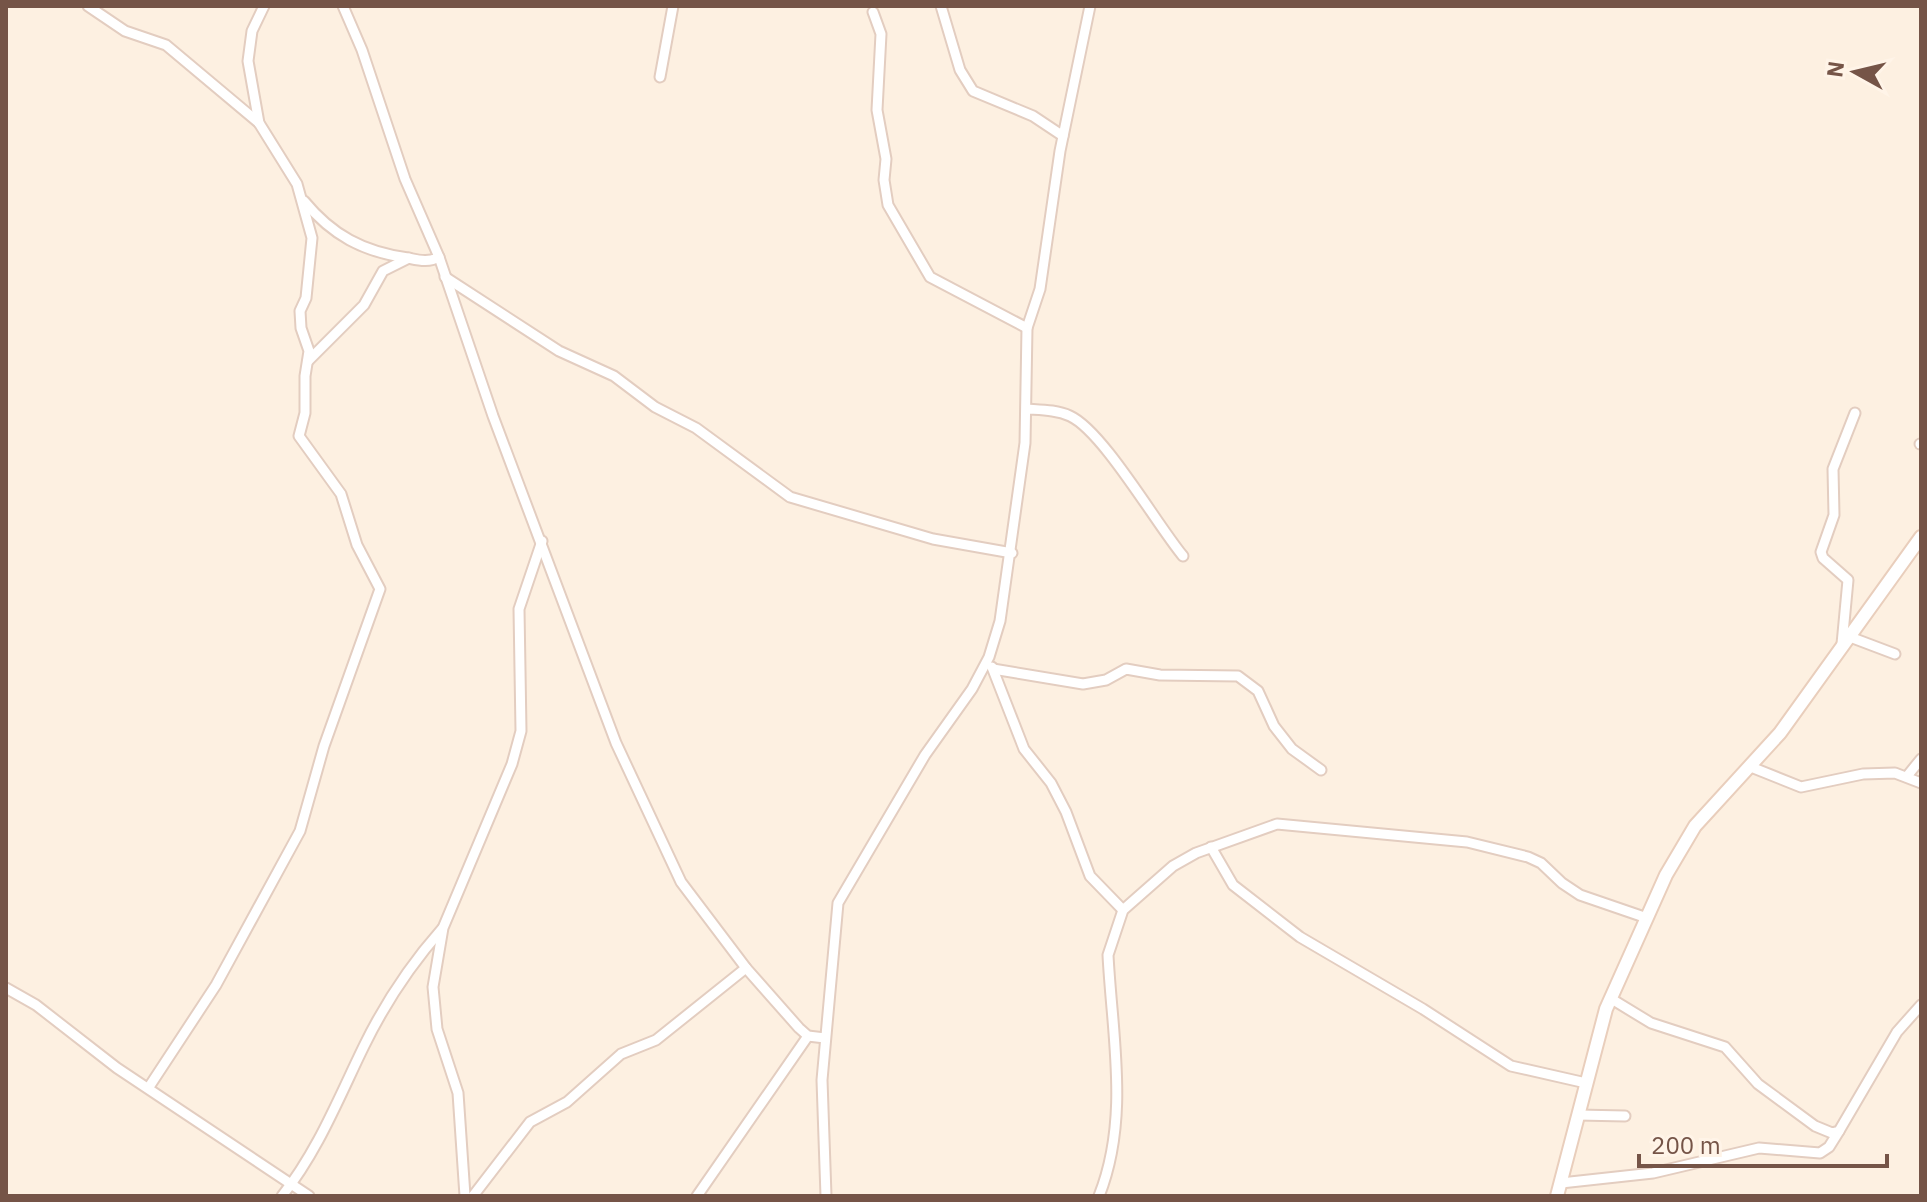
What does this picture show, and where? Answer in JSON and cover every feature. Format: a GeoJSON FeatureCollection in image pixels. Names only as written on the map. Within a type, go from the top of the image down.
{"type":"FeatureCollection","features":[{"type":"Feature","properties":{"kind":"main road"},"geometry":{"type":"LineString","coordinates":[[1559,1189],[1610,998],[1688,836],[1712,805],[1780,733],[1921,537]]}},
{"type":"Feature","properties":{"kind":"street"},"geometry":{"type":"LineString","coordinates":[[88,6],[125,31],[166,45],[259,123],[291,175],[312,238],[306,298],[300,311],[301,328],[309,347],[300,440],[314,453],[341,494],[352,532],[380,585],[380,593],[324,746],[300,831],[216,985],[149,1087]]}},
{"type":"Feature","properties":{"kind":"street"},"geometry":{"type":"LineString","coordinates":[[259,123],[248,61],[252,31],[264,6]]}},
{"type":"Feature","properties":{"kind":"street"},"geometry":{"type":"LineString","coordinates":[[343,6],[362,50],[408,190],[439,257],[616,743],[681,882],[746,968],[808,1036],[825,1038]]}},
{"type":"Feature","properties":{"kind":"street"},"geometry":{"type":"LineString","coordinates":[[660,77],[673,6]]}},
{"type":"Feature","properties":{"kind":"street"},"geometry":{"type":"LineString","coordinates":[[941,6],[960,70],[973,91],[1033,116],[1063,136]]}},
{"type":"Feature","properties":{"kind":"street"},"geometry":{"type":"LineString","coordinates":[[826,1196],[821,1101],[838,903],[925,755],[972,689],[989,657],[1012,553],[1027,409],[1027,328],[1040,289],[1063,136],[1090,6]]}},
{"type":"Feature","properties":{"kind":"street"},"geometry":{"type":"LineString","coordinates":[[873,12],[881,34],[877,110],[886,159],[884,180],[888,205],[930,277],[1027,328]]}},
{"type":"Feature","properties":{"kind":"street"},"geometry":{"type":"LineString","coordinates":[[301,198],[317,216],[354,245],[427,261],[439,257]]}},
{"type":"Feature","properties":{"kind":"street"},"geometry":{"type":"LineString","coordinates":[[308,361],[364,305],[383,271],[410,258]]}},
{"type":"Feature","properties":{"kind":"street"},"geometry":{"type":"LineString","coordinates":[[445,277],[559,351],[614,376],[655,407],[696,428],[790,497],[933,539],[1012,553]]}},
{"type":"Feature","properties":{"kind":"street"},"geometry":{"type":"LineString","coordinates":[[1027,409],[1051,410],[1080,421],[1141,495],[1183,556]]}},
{"type":"Feature","properties":{"kind":"street"},"geometry":{"type":"LineString","coordinates":[[1855,413],[1833,469],[1831,486],[1835,508],[1821,552],[1823,558],[1848,580],[1846,642],[1895,654]]}},
{"type":"Feature","properties":{"kind":"street"},"geometry":{"type":"LineString","coordinates":[[465,1196],[467,1176],[458,1093],[437,1029],[433,987],[443,928],[512,764],[518,742],[522,707],[519,609],[542,541]]}},
{"type":"Feature","properties":{"kind":"street"},"geometry":{"type":"LineString","coordinates":[[989,657],[1024,749],[1051,783],[1066,812],[1090,876],[1123,910]]}},
{"type":"Feature","properties":{"kind":"street"},"geometry":{"type":"LineString","coordinates":[[993,669],[1083,684],[1106,680],[1126,669],[1160,675],[1238,676],[1258,691],[1274,726],[1292,749],[1321,770]]}},
{"type":"Feature","properties":{"kind":"street"},"geometry":{"type":"LineString","coordinates":[[1908,775],[1921,759]]}},
{"type":"Feature","properties":{"kind":"street"},"geometry":{"type":"LineString","coordinates":[[1751,767],[1801,787],[1863,774],[1908,775],[1921,783]]}},
{"type":"Feature","properties":{"kind":"street"},"geometry":{"type":"LineString","coordinates":[[1099,1196],[1117,1129],[1116,1045],[1108,955],[1123,910],[1173,866],[1211,847],[1277,824],[1467,842],[1528,857],[1541,863],[1580,895],[1647,918]]}},
{"type":"Feature","properties":{"kind":"street"},"geometry":{"type":"LineString","coordinates":[[1211,847],[1233,885],[1300,937],[1423,1009],[1511,1066],[1586,1083]]}},
{"type":"Feature","properties":{"kind":"street"},"geometry":{"type":"LineString","coordinates":[[282,1196],[336,1109],[365,1044],[411,965],[443,928]]}},
{"type":"Feature","properties":{"kind":"street"},"geometry":{"type":"LineString","coordinates":[[473,1196],[530,1122],[567,1102],[621,1054],[656,1040],[746,968]]}},
{"type":"Feature","properties":{"kind":"street"},"geometry":{"type":"LineString","coordinates":[[6,988],[36,1005],[117,1068],[309,1196]]}},
{"type":"Feature","properties":{"kind":"street"},"geometry":{"type":"LineString","coordinates":[[1610,998],[1651,1023],[1725,1047],[1758,1084],[1815,1126],[1832,1133],[1839,1131]]}},
{"type":"Feature","properties":{"kind":"street"},"geometry":{"type":"LineString","coordinates":[[1559,1189],[1653,1173],[1759,1148],[1820,1153],[1829,1147],[1897,1032],[1921,1005]]}},
{"type":"Feature","properties":{"kind":"street"},"geometry":{"type":"LineString","coordinates":[[697,1196],[808,1036]]}},
{"type":"Feature","properties":{"kind":"street"},"geometry":{"type":"LineString","coordinates":[[1578,1115],[1625,1116]]}}]}
